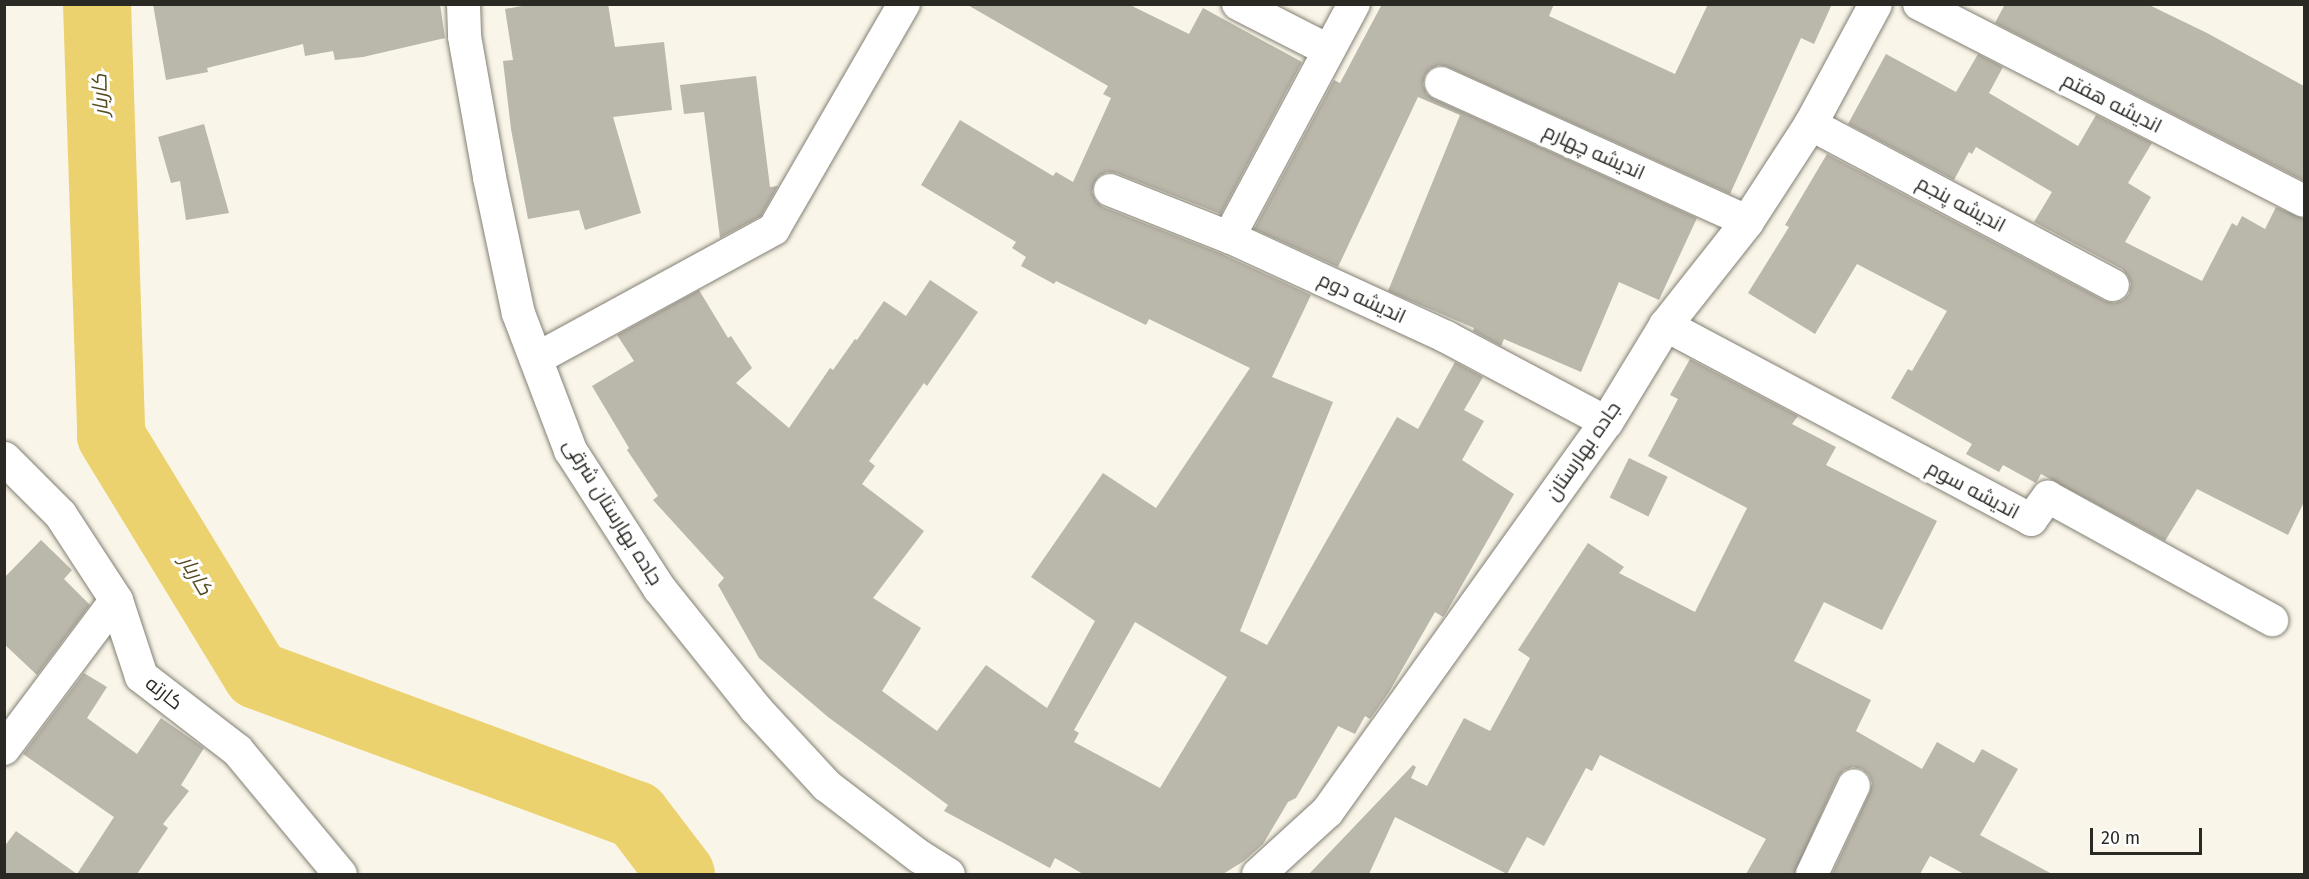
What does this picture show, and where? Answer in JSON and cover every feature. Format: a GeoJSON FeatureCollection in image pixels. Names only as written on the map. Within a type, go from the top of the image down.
{"type":"FeatureCollection","features":[{"type":"Feature","properties":{"kind":"street","name":"جاده بهارستان شرقی"},"geometry":{"type":"LineString","coordinates":[[463,4],[464,36],[489,177],[518,313],[570,450],[659,588],[755,708],[826,785],[919,856],[948,874]]}},
{"type":"Feature","properties":{"kind":"street"},"geometry":{"type":"LineString","coordinates":[[536,359],[774,229],[904,4]]}},
{"type":"Feature","properties":{"kind":"street"},"geometry":{"type":"LineString","coordinates":[[1238,4],[1328,50]]}},
{"type":"Feature","properties":{"kind":"street"},"geometry":{"type":"LineString","coordinates":[[1229,237],[1354,4]]}},
{"type":"Feature","properties":{"kind":"street","name":"جاده بهارستان"},"geometry":{"type":"LineString","coordinates":[[1258,874],[1327,811],[1606,422],[1665,325],[1748,221],[1810,124],[1875,4]]}},
{"type":"Feature","properties":{"kind":"street","name":"اندیشه هفتم"},"geometry":{"type":"LineString","coordinates":[[1919,4],[2304,201]]}},
{"type":"Feature","properties":{"kind":"street","name":"اندیشه چهارم"},"geometry":{"type":"LineString","coordinates":[[1441,83],[1748,221]]}},
{"type":"Feature","properties":{"kind":"street","name":"اندیشه پنجم"},"geometry":{"type":"LineString","coordinates":[[1810,124],[2113,285]]}},
{"type":"Feature","properties":{"kind":"street","name":"اندیشه دوم"},"geometry":{"type":"LineString","coordinates":[[1110,190],[1229,237],[1446,337],[1606,422]]}},
{"type":"Feature","properties":{"kind":"street","name":"اندیشه سوم"},"geometry":{"type":"LineString","coordinates":[[1665,325],[2022,516],[2031,520],[2048,497],[2272,620]]}},
{"type":"Feature","properties":{"kind":"street","name":"کارته"},"geometry":{"type":"LineString","coordinates":[[4,458],[60,514],[116,600],[141,676],[237,750],[340,874]]}},
{"type":"Feature","properties":{"kind":"street"},"geometry":{"type":"LineString","coordinates":[[4,749],[116,600]]}},
{"type":"Feature","properties":{"kind":"street"},"geometry":{"type":"LineString","coordinates":[[1812,874],[1854,785]]}},
{"type":"Feature","properties":{"kind":"building"},"geometry":{"type":"Polygon","coordinates":[[[153,4],[440,4],[445,38],[363,57],[335,60],[333,51],[305,56],[303,44],[207,68],[208,72],[166,80],[153,4]]]}},
{"type":"Feature","properties":{"kind":"building"},"geometry":{"type":"Polygon","coordinates":[[[533,4],[608,4],[615,47],[664,42],[672,110],[613,117],[641,213],[585,230],[579,210],[528,219],[511,129],[503,61],[513,60],[505,9],[533,4]]]}},
{"type":"Feature","properties":{"kind":"building"},"geometry":{"type":"Polygon","coordinates":[[[966,4],[1128,4],[1189,34],[1203,8],[1302,62],[1221,214],[1116,173],[1107,172],[1099,176],[1092,192],[1096,201],[1103,207],[1222,254],[1311,295],[1272,377],[1333,402],[1240,631],[1267,645],[1397,417],[1418,429],[1455,362],[1483,377],[1464,410],[1484,421],[1462,460],[1514,494],[1446,613],[1443,617],[1435,612],[1389,692],[1370,719],[1365,716],[1355,734],[1338,726],[1296,798],[1288,802],[1263,844],[1244,861],[1223,874],[1083,874],[1055,858],[1050,868],[944,811],[948,805],[828,717],[759,658],[718,585],[724,578],[653,500],[658,496],[627,450],[629,448],[592,386],[634,361],[617,335],[699,290],[728,338],[731,336],[752,368],[736,383],[789,428],[830,368],[833,370],[884,301],[906,316],[930,280],[978,312],[927,386],[924,383],[869,461],[875,466],[862,484],[924,531],[873,598],[921,628],[882,691],[937,731],[986,665],[1047,708],[1095,621],[1031,577],[1103,473],[1156,508],[1250,368],[1149,319],[1146,325],[1056,281],[1054,284],[1021,266],[1026,257],[1012,248],[1016,242],[921,185],[960,120],[1053,176],[1056,172],[1073,182],[1111,98],[1103,94],[1108,86],[966,4]],[[1135,622],[1074,730],[1079,733],[1074,742],[1160,788],[1227,677],[1135,622]]]}},
{"type":"Feature","properties":{"kind":"building"},"geometry":{"type":"Polygon","coordinates":[[[1382,4],[1554,4],[1549,16],[1675,74],[1708,4],[1832,4],[1814,44],[1801,38],[1730,194],[1448,67],[1439,65],[1430,69],[1425,75],[1423,85],[1427,94],[1434,99],[1697,218],[1659,300],[1619,282],[1581,372],[1504,339],[1501,346],[1473,331],[1474,328],[1388,291],[1460,115],[1418,97],[1338,267],[1254,229],[1334,80],[1340,83],[1382,4]]]}},
{"type":"Feature","properties":{"kind":"building"},"geometry":{"type":"Polygon","coordinates":[[[2005,4],[2147,4],[2207,33],[2304,86],[2304,181],[1995,23],[2005,4]]]}},
{"type":"Feature","properties":{"kind":"building"},"geometry":{"type":"Polygon","coordinates":[[[1886,54],[1956,92],[1978,54],[2003,67],[1989,93],[2078,146],[2096,115],[2152,143],[2128,183],[2151,197],[2125,242],[2202,281],[2232,223],[2237,226],[2242,216],[2265,229],[2276,207],[2304,219],[2304,502],[2288,535],[2197,489],[2165,541],[2041,474],[2036,483],[2003,465],[1999,472],[1966,454],[1972,444],[1891,398],[1908,369],[1912,371],[1947,311],[1857,264],[1815,334],[1748,293],[1789,227],[1785,225],[1827,154],[2105,301],[2114,303],[2123,300],[2129,294],[2131,284],[2122,269],[2034,222],[2052,192],[1976,147],[1972,154],[1969,152],[1954,180],[1848,124],[1886,54]]]}},
{"type":"Feature","properties":{"kind":"building"},"geometry":{"type":"Polygon","coordinates":[[[756,76],[770,187],[778,186],[761,216],[720,238],[704,112],[684,114],[680,85],[756,76]]]}},
{"type":"Feature","properties":{"kind":"building"},"geometry":{"type":"Polygon","coordinates":[[[204,124],[229,213],[186,220],[180,181],[171,183],[158,137],[204,124]]]}},
{"type":"Feature","properties":{"kind":"building"},"geometry":{"type":"Polygon","coordinates":[[[1690,359],[1798,416],[1792,424],[1836,447],[1826,465],[1937,521],[1882,630],[1824,602],[1794,661],[1871,700],[1856,731],[1922,769],[1937,742],[1974,763],[1982,749],[2018,769],[1980,835],[2052,874],[1964,874],[1930,856],[1920,874],[1832,874],[1872,783],[1869,775],[1862,769],[1853,767],[1844,770],[1838,777],[1794,874],[1746,874],[1766,839],[1600,755],[1592,771],[1586,768],[1544,846],[1527,837],[1507,874],[1395,817],[1369,874],[1309,874],[1413,765],[1416,767],[1411,778],[1427,786],[1464,718],[1490,731],[1530,658],[1518,650],[1588,543],[1624,567],[1619,573],[1695,612],[1747,508],[1648,456],[1678,399],[1670,395],[1690,359]]]}},
{"type":"Feature","properties":{"kind":"building"},"geometry":{"type":"Polygon","coordinates":[[[1629,458],[1668,477],[1648,516],[1610,498],[1629,458]]]}},
{"type":"Feature","properties":{"kind":"building"},"geometry":{"type":"Polygon","coordinates":[[[41,540],[72,570],[64,579],[90,605],[37,675],[4,644],[4,578],[41,540]]]}},
{"type":"Feature","properties":{"kind":"building"},"geometry":{"type":"Polygon","coordinates":[[[84,673],[107,687],[87,718],[137,754],[161,718],[204,748],[181,785],[189,791],[163,824],[168,828],[137,874],[77,874],[114,817],[23,754],[84,673]]]}},
{"type":"Feature","properties":{"kind":"building"},"geometry":{"type":"Polygon","coordinates":[[[16,831],[77,874],[4,874],[4,847],[16,831]]]}},
{"type":"Feature","properties":{"kind":"waterway","name":"کاربار"},"geometry":{"type":"LineString","coordinates":[[97,4],[111,436],[257,675],[636,815],[681,874]]}}]}
